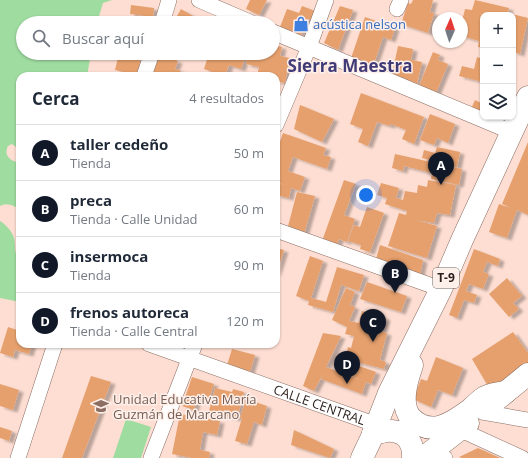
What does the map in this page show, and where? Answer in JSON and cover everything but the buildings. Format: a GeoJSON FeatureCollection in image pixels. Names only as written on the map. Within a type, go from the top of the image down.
{"type":"FeatureCollection","features":[{"type":"Feature","properties":{"kind":"highway","name":"T-9"},"geometry":{"type":"LineString","coordinates":[[362,458],[389,393],[441,289],[528,97]]}},
{"type":"Feature","properties":{"kind":"highway","name":"T-9"},"geometry":{"type":"LineString","coordinates":[[441,289],[435,310],[407,382],[405,406],[408,414],[415,422],[425,428],[435,428],[448,425],[462,416],[485,397],[506,392]]}},
{"type":"Feature","properties":{"kind":"highway","name":"T-9"},"geometry":{"type":"LineString","coordinates":[[434,455],[460,430],[528,374]]}},
{"type":"Feature","properties":{"kind":"highway"},"geometry":{"type":"LineString","coordinates":[[375,429],[401,433],[411,442],[413,458]]}},
{"type":"Feature","properties":{"kind":"street"},"geometry":{"type":"LineString","coordinates":[[164,16],[169,0]]}},
{"type":"Feature","properties":{"kind":"street"},"geometry":{"type":"LineString","coordinates":[[198,0],[236,16]]}},
{"type":"Feature","properties":{"kind":"street"},"geometry":{"type":"LineString","coordinates":[[280,116],[326,0]]}},
{"type":"Feature","properties":{"kind":"street"},"geometry":{"type":"LineString","coordinates":[[280,35],[512,132]]}},
{"type":"Feature","properties":{"kind":"street"},"geometry":{"type":"LineString","coordinates":[[145,72],[150,60]]}},
{"type":"Feature","properties":{"kind":"street"},"geometry":{"type":"LineString","coordinates":[[280,231],[441,289]]}},
{"type":"Feature","properties":{"kind":"street"},"geometry":{"type":"LineString","coordinates":[[18,458],[54,348]]}},
{"type":"Feature","properties":{"kind":"street","name":"CALLE CENTRAL"},"geometry":{"type":"LineString","coordinates":[[174,348],[192,351],[375,429]]}},
{"type":"Feature","properties":{"kind":"street"},"geometry":{"type":"LineString","coordinates":[[151,458],[192,351]]}},
{"type":"Feature","properties":{"kind":"street"},"geometry":{"type":"LineString","coordinates":[[482,412],[528,420]]}},
{"type":"Feature","properties":{"kind":"street"},"geometry":{"type":"LineString","coordinates":[[460,430],[522,458]]}},
{"type":"Feature","properties":{"kind":"green space"},"geometry":{"type":"Polygon","coordinates":[[[0,0],[112,0],[103,3],[99,16],[16,16],[16,60],[90,60],[88,72],[16,72],[16,147],[12,144],[8,146],[6,153],[9,158],[16,162],[16,208],[8,204],[0,206],[0,0]]]}},
{"type":"Feature","properties":{"kind":"green space"},"geometry":{"type":"Polygon","coordinates":[[[0,221],[7,226],[14,238],[16,252],[16,301],[0,298],[0,221]]]}},
{"type":"Feature","properties":{"kind":"green space"},"geometry":{"type":"Polygon","coordinates":[[[126,419],[151,427],[141,458],[113,458],[126,419]]]}},
{"type":"Feature","properties":{"kind":"place","name":"acústica nelson"},"geometry":{"type":"Point","coordinates":[301,24]}},
{"type":"Feature","properties":{"kind":"place","name":"taller cedeño"},"geometry":{"type":"Point","coordinates":[441,185]}},
{"type":"Feature","properties":{"kind":"place","name":"preca"},"geometry":{"type":"Point","coordinates":[395,293]}},
{"type":"Feature","properties":{"kind":"place","name":"insermoca"},"geometry":{"type":"Point","coordinates":[373,342]}},
{"type":"Feature","properties":{"kind":"place","name":"frenos autoreca"},"geometry":{"type":"Point","coordinates":[347,384]}},
{"type":"Feature","properties":{"kind":"place","name":"Unidad Educativa María Guzmán de Marcano"},"geometry":{"type":"Point","coordinates":[101,406]}},
{"type":"Feature","properties":{"kind":"district","name":"Sierra Maestra"},"geometry":{"type":"Point","coordinates":[350,66]}}]}
